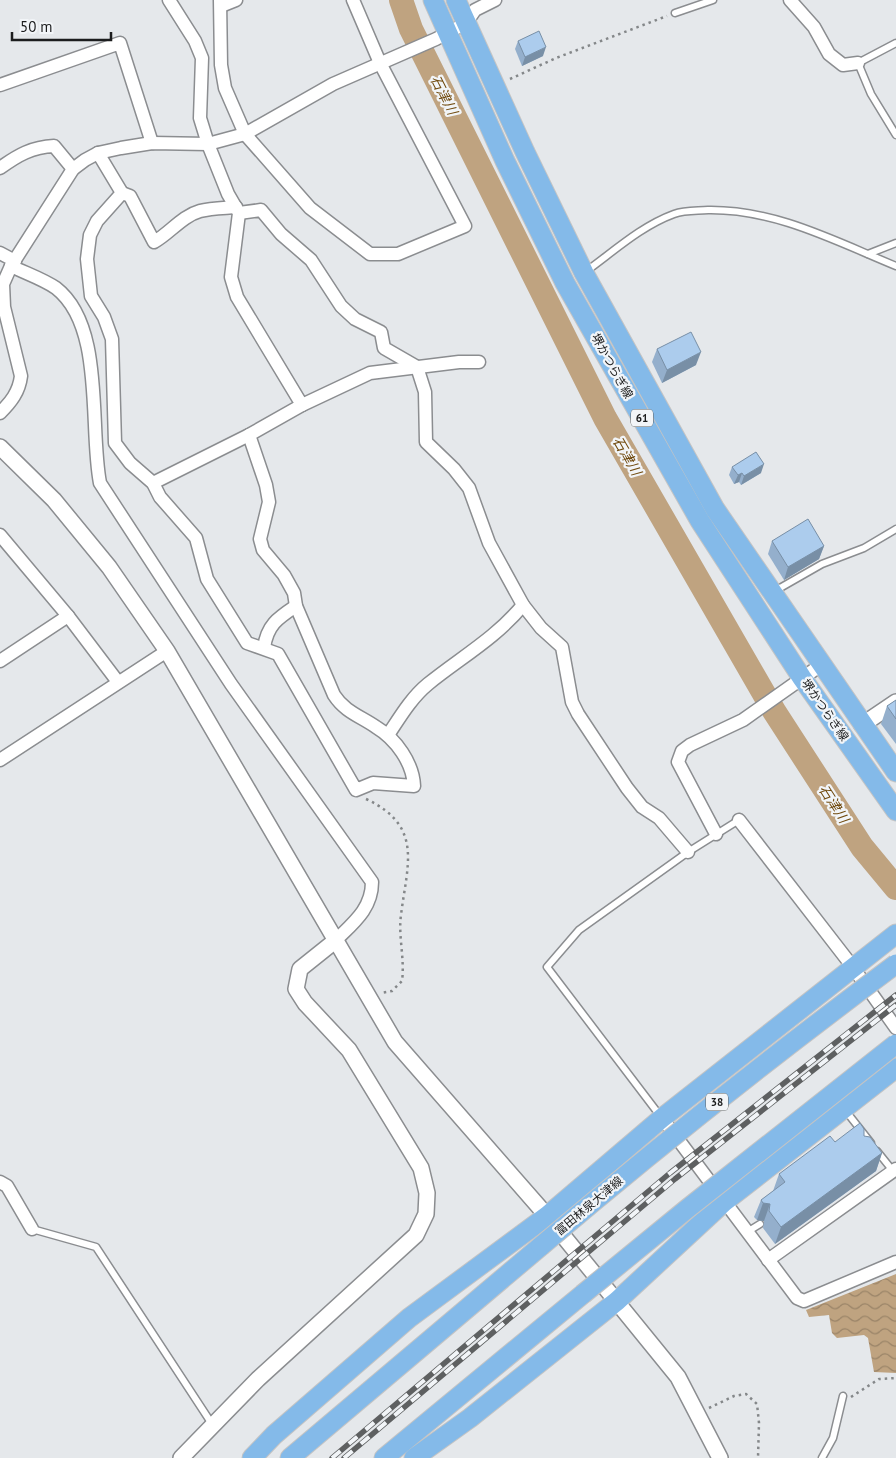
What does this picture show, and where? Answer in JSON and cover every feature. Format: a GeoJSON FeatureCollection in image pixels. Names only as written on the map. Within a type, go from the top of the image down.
{"type":"FeatureCollection","features":[{"type":"Feature","properties":{"kind":"main road","name":"堺かつらぎ線"},"geometry":{"type":"LineString","coordinates":[[434,0],[440,37],[505,161],[565,283],[700,521],[796,683],[896,811]]}},
{"type":"Feature","properties":{"kind":"main road","name":"堺かつらぎ線"},"geometry":{"type":"LineString","coordinates":[[456,0],[584,273],[715,509],[896,772]]}},
{"type":"Feature","properties":{"kind":"main road"},"geometry":{"type":"LineString","coordinates":[[252,1458],[274,1435],[409,1318],[547,1216],[662,1118],[852,966],[894,936]]}},
{"type":"Feature","properties":{"kind":"main road","name":"富田林泉大津線"},"geometry":{"type":"LineString","coordinates":[[290,1458],[614,1184],[811,1026],[896,964]]}},
{"type":"Feature","properties":{"kind":"main road"},"geometry":{"type":"LineString","coordinates":[[384,1458],[694,1203],[896,1044]]}},
{"type":"Feature","properties":{"kind":"main road"},"geometry":{"type":"LineString","coordinates":[[414,1458],[470,1418],[617,1301],[724,1202],[896,1068]]}},
{"type":"Feature","properties":{"kind":"street"},"geometry":{"type":"LineString","coordinates":[[169,0],[202,58],[200,118],[208,144],[237,210],[230,277],[236,297],[302,405]]}},
{"type":"Feature","properties":{"kind":"street"},"geometry":{"type":"LineString","coordinates":[[236,0],[220,3],[222,65],[226,88],[245,134],[310,208],[370,254],[398,254],[465,226],[380,64],[353,0]]}},
{"type":"Feature","properties":{"kind":"street"},"geometry":{"type":"LineString","coordinates":[[0,413],[12,400],[20,386],[20,367],[6,345],[3,284],[13,264],[74,169],[85,160],[98,154],[152,143],[208,144],[245,134],[333,84],[440,37],[466,22],[475,10],[495,0]]}},
{"type":"Feature","properties":{"kind":"street"},"geometry":{"type":"LineString","coordinates":[[790,0],[814,27],[829,54],[843,65],[858,63]]}},
{"type":"Feature","properties":{"kind":"street"},"geometry":{"type":"LineString","coordinates":[[0,85],[120,43],[152,143]]}},
{"type":"Feature","properties":{"kind":"street"},"geometry":{"type":"LineString","coordinates":[[0,168],[23,152],[40,147],[54,146],[74,169]]}},
{"type":"Feature","properties":{"kind":"street"},"geometry":{"type":"LineString","coordinates":[[98,154],[122,193],[130,196],[154,242],[166,235],[175,225],[199,211],[261,210],[281,234],[311,260],[341,306],[355,319],[381,332],[384,348],[417,367],[425,392],[426,442],[454,469],[469,488],[489,543],[522,605],[541,628],[562,647],[572,702],[627,788],[642,807],[660,818],[688,852]]}},
{"type":"Feature","properties":{"kind":"street"},"geometry":{"type":"LineString","coordinates":[[122,193],[97,221],[90,235],[86,259],[91,296],[104,317],[112,340],[115,444],[130,463],[153,483],[160,497],[196,538],[207,579],[247,643],[278,654],[356,790],[373,782],[414,786],[413,775],[406,760],[388,736],[341,706],[296,606],[294,593],[284,575],[263,550],[260,530],[269,502],[266,485],[249,435]]}},
{"type":"Feature","properties":{"kind":"street"},"geometry":{"type":"LineString","coordinates":[[0,253],[13,264],[55,288],[68,300],[86,334],[90,362],[95,460],[100,483],[231,684],[372,882],[372,896],[367,908],[335,941],[300,969],[296,989],[305,1003],[349,1050],[421,1168],[427,1194],[426,1214],[416,1235],[258,1378],[181,1458]]}},
{"type":"Feature","properties":{"kind":"street"},"geometry":{"type":"LineString","coordinates":[[153,483],[249,435],[302,405],[370,373],[479,362]]}},
{"type":"Feature","properties":{"kind":"street"},"geometry":{"type":"LineString","coordinates":[[0,447],[54,500],[103,560],[167,651],[395,1042],[547,1216],[678,1377],[720,1458]]}},
{"type":"Feature","properties":{"kind":"street"},"geometry":{"type":"LineString","coordinates":[[2,542],[68,616],[118,682]]}},
{"type":"Feature","properties":{"kind":"street"},"geometry":{"type":"LineString","coordinates":[[388,736],[406,706],[427,685],[504,626],[522,605]]}},
{"type":"Feature","properties":{"kind":"street"},"geometry":{"type":"LineString","coordinates":[[264,648],[266,633],[276,619],[296,606]]}},
{"type":"Feature","properties":{"kind":"street"},"geometry":{"type":"LineString","coordinates":[[0,661],[68,616]]}},
{"type":"Feature","properties":{"kind":"street"},"geometry":{"type":"LineString","coordinates":[[0,760],[167,651]]}},
{"type":"Feature","properties":{"kind":"street"},"geometry":{"type":"LineString","coordinates":[[716,834],[678,762],[682,751],[690,745],[743,720],[821,665]]}},
{"type":"Feature","properties":{"kind":"street"},"geometry":{"type":"LineString","coordinates":[[862,725],[896,702]]}},
{"type":"Feature","properties":{"kind":"street"},"geometry":{"type":"LineString","coordinates":[[739,820],[852,966],[896,1028]]}},
{"type":"Feature","properties":{"kind":"street"},"geometry":{"type":"LineString","coordinates":[[662,1118],[797,1298],[804,1301],[895,1265]]}},
{"type":"Feature","properties":{"kind":"street"},"geometry":{"type":"LineString","coordinates":[[768,1260],[894,1170]]}},
{"type":"Feature","properties":{"kind":"street"},"geometry":{"type":"LineString","coordinates":[[0,1182],[7,1186],[32,1229]]}},
{"type":"Feature","properties":{"kind":"lane"},"geometry":{"type":"LineString","coordinates":[[674,13],[713,0]]}},
{"type":"Feature","properties":{"kind":"lane"},"geometry":{"type":"LineString","coordinates":[[896,43],[858,63],[871,94],[896,135]]}},
{"type":"Feature","properties":{"kind":"lane"},"geometry":{"type":"LineString","coordinates":[[584,273],[637,234],[672,215],[684,211],[733,210],[755,213],[786,222],[896,266]]}},
{"type":"Feature","properties":{"kind":"lane"},"geometry":{"type":"LineString","coordinates":[[868,254],[896,243]]}},
{"type":"Feature","properties":{"kind":"lane"},"geometry":{"type":"LineString","coordinates":[[772,592],[822,564],[864,548],[896,529]]}},
{"type":"Feature","properties":{"kind":"lane"},"geometry":{"type":"LineString","coordinates":[[662,1118],[547,967],[579,930],[688,852],[739,820]]}},
{"type":"Feature","properties":{"kind":"lane"},"geometry":{"type":"LineString","coordinates":[[844,1109],[868,1144],[894,1170]]}},
{"type":"Feature","properties":{"kind":"lane"},"geometry":{"type":"LineString","coordinates":[[747,1232],[760,1224]]}},
{"type":"Feature","properties":{"kind":"lane"},"geometry":{"type":"LineString","coordinates":[[32,1229],[96,1247],[213,1425]]}},
{"type":"Feature","properties":{"kind":"lane"},"geometry":{"type":"LineString","coordinates":[[822,1458],[833,1438],[842,1399]]}},
{"type":"Feature","properties":{"kind":"path"},"geometry":{"type":"LineString","coordinates":[[495,86],[556,58],[674,13]]}},
{"type":"Feature","properties":{"kind":"path"},"geometry":{"type":"LineString","coordinates":[[356,790],[362,797],[381,806],[394,820],[407,839],[409,861],[408,881],[400,916],[402,980],[392,991],[367,995]]}},
{"type":"Feature","properties":{"kind":"path"},"geometry":{"type":"LineString","coordinates":[[842,1399],[879,1379],[896,1378]]}},
{"type":"Feature","properties":{"kind":"path"},"geometry":{"type":"LineString","coordinates":[[697,1414],[734,1396],[746,1394],[757,1404],[759,1423],[758,1458]]}},
{"type":"Feature","properties":{"kind":"water"},"geometry":{"type":"Polygon","coordinates":[[[896,1274],[896,1373],[874,1372],[868,1338],[864,1335],[837,1338],[832,1333],[829,1315],[809,1317],[806,1310],[896,1274]]]}},
{"type":"Feature","properties":{"kind":"building"},"geometry":{"type":"Polygon","coordinates":[[[539,31],[546,47],[525,57],[518,41],[539,31]]]}},
{"type":"Feature","properties":{"kind":"building"},"geometry":{"type":"Polygon","coordinates":[[[691,332],[701,352],[667,370],[657,349],[691,332]]]}},
{"type":"Feature","properties":{"kind":"building"},"geometry":{"type":"Polygon","coordinates":[[[756,452],[764,464],[744,476],[742,473],[738,475],[732,467],[756,452]]]}},
{"type":"Feature","properties":{"kind":"building"},"geometry":{"type":"Polygon","coordinates":[[[808,519],[824,546],[788,567],[772,541],[808,519]]]}},
{"type":"Feature","properties":{"kind":"building"},"geometry":{"type":"Polygon","coordinates":[[[896,700],[896,719],[887,706],[896,700]]]}},
{"type":"Feature","properties":{"kind":"building"},"geometry":{"type":"Polygon","coordinates":[[[860,1123],[864,1129],[864,1136],[870,1137],[882,1153],[781,1227],[769,1211],[770,1204],[763,1203],[761,1200],[785,1182],[779,1174],[830,1136],[835,1142],[860,1123]]]}},
{"type":"Feature","properties":{"kind":"waterway","name":"石津川"},"geometry":{"type":"LineString","coordinates":[[401,0],[411,29],[605,418],[774,711],[862,847],[896,888]]}},
{"type":"Feature","properties":{"kind":"railway"},"geometry":{"type":"LineString","coordinates":[[332,1458],[670,1173],[896,995]]}},
{"type":"Feature","properties":{"kind":"railway"},"geometry":{"type":"LineString","coordinates":[[344,1458],[675,1179],[896,1005]]}}]}
